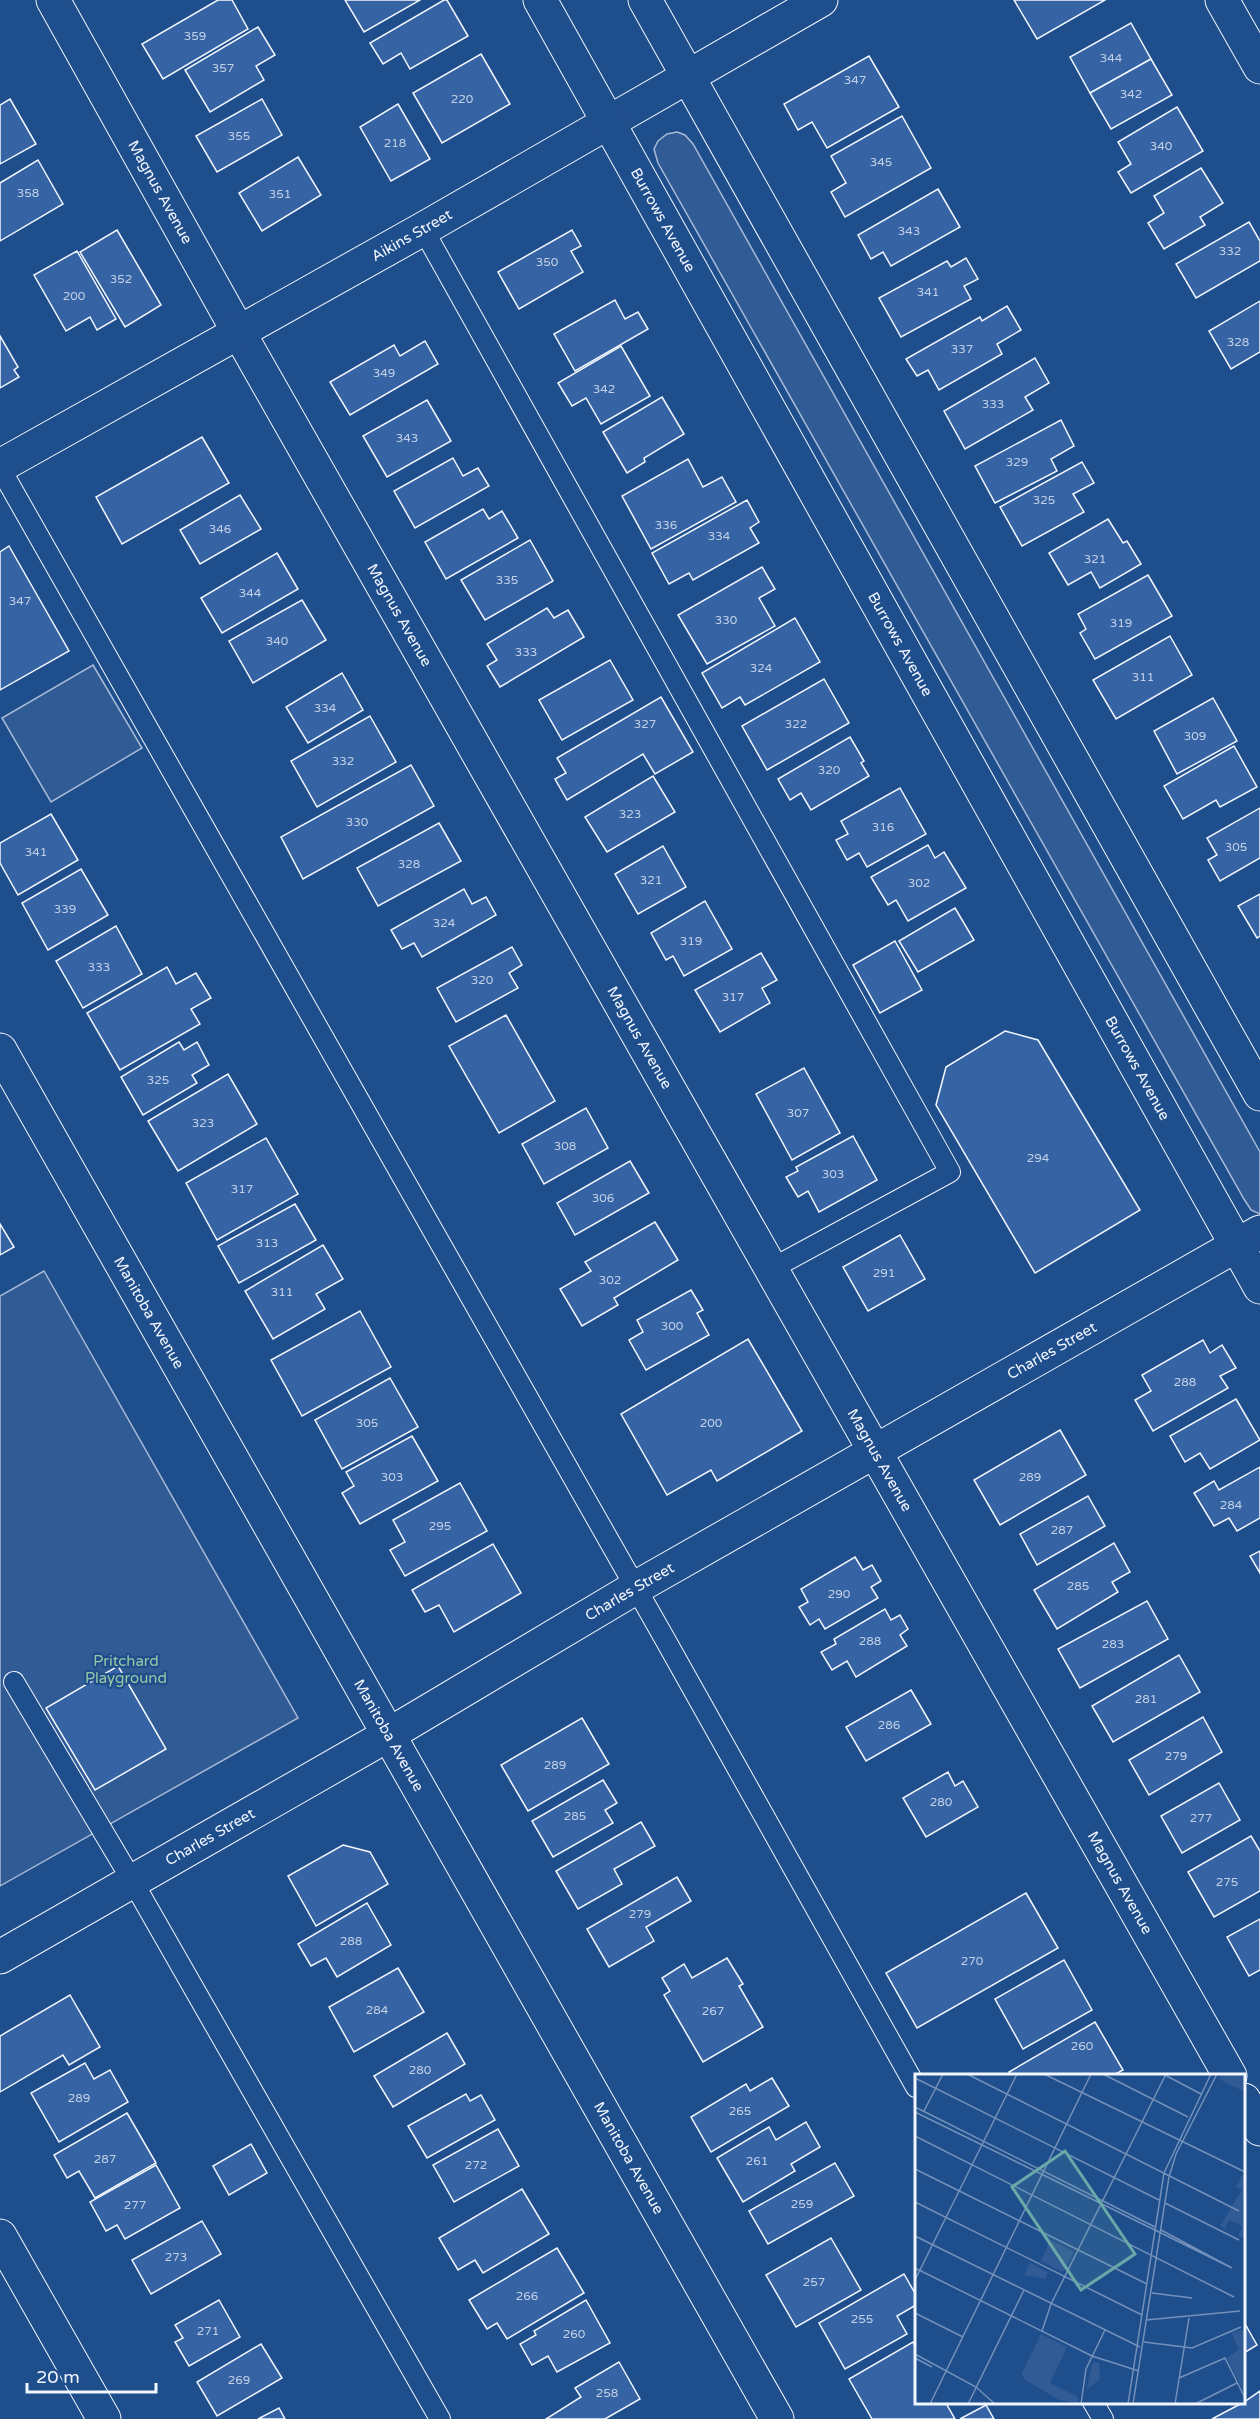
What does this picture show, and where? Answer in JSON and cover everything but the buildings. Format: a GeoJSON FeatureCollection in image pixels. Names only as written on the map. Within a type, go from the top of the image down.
{"type":"FeatureCollection","features":[{"type":"Feature","properties":{"kind":"street","name":"Magnus Avenue"},"geometry":{"type":"LineString","coordinates":[[53,0],[238,331],[1229,2074]]}},
{"type":"Feature","properties":{"kind":"street","name":"Burrows Avenue"},"geometry":{"type":"LineString","coordinates":[[540,0],[1248,1238],[1260,1287]]}},
{"type":"Feature","properties":{"kind":"street"},"geometry":{"type":"LineString","coordinates":[[645,0],[1260,1094]]}},
{"type":"Feature","properties":{"kind":"street","name":"Aikins Street"},"geometry":{"type":"LineString","coordinates":[[0,467],[238,331],[423,229],[687,75],[821,0]]}},
{"type":"Feature","properties":{"kind":"street"},"geometry":{"type":"LineString","coordinates":[[1222,0],[1260,66]]}},
{"type":"Feature","properties":{"kind":"street","name":"Manitoba Avenue"},"geometry":{"type":"LineString","coordinates":[[0,1050],[777,2419]]}},
{"type":"Feature","properties":{"kind":"street","name":"Charles Street"},"geometry":{"type":"LineString","coordinates":[[0,1957],[388,1735],[635,1588],[1248,1238]]}},
{"type":"Feature","properties":{"kind":"street"},"geometry":{"type":"LineString","coordinates":[[1245,2102],[1260,2129]]}},
{"type":"Feature","properties":{"kind":"street"},"geometry":{"type":"LineString","coordinates":[[0,2236],[104,2419]]}},
{"type":"Feature","properties":{"kind":"lane"},"geometry":{"type":"LineString","coordinates":[[423,229],[950,1172],[771,1269]]}},
{"type":"Feature","properties":{"kind":"lane"},"geometry":{"type":"LineString","coordinates":[[0,467],[915,2085]]}},
{"type":"Feature","properties":{"kind":"lane"},"geometry":{"type":"LineString","coordinates":[[14,1682],[133,1882],[440,2419]]}},
{"type":"Feature","properties":{"kind":"lane"},"geometry":{"type":"LineString","coordinates":[[1094,2404],[1103,2419]]}},
{"type":"Feature","properties":{"kind":"shaded area"},"geometry":{"type":"Polygon","coordinates":[[[677,132],[685,135],[693,144],[1260,1152],[1260,1214],[1251,1210],[1244,1199],[658,163],[654,149],[658,141],[667,134],[677,132]]]}},
{"type":"Feature","properties":{"kind":"shaded area"},"geometry":{"type":"Polygon","coordinates":[[[93,665],[142,748],[51,802],[2,718],[93,665]]]}},
{"type":"Feature","properties":{"kind":"shaded area","name":"Pritchard Playground"},"geometry":{"type":"Polygon","coordinates":[[[44,1271],[298,1718],[0,1886],[0,1296],[44,1271]]]}}]}
